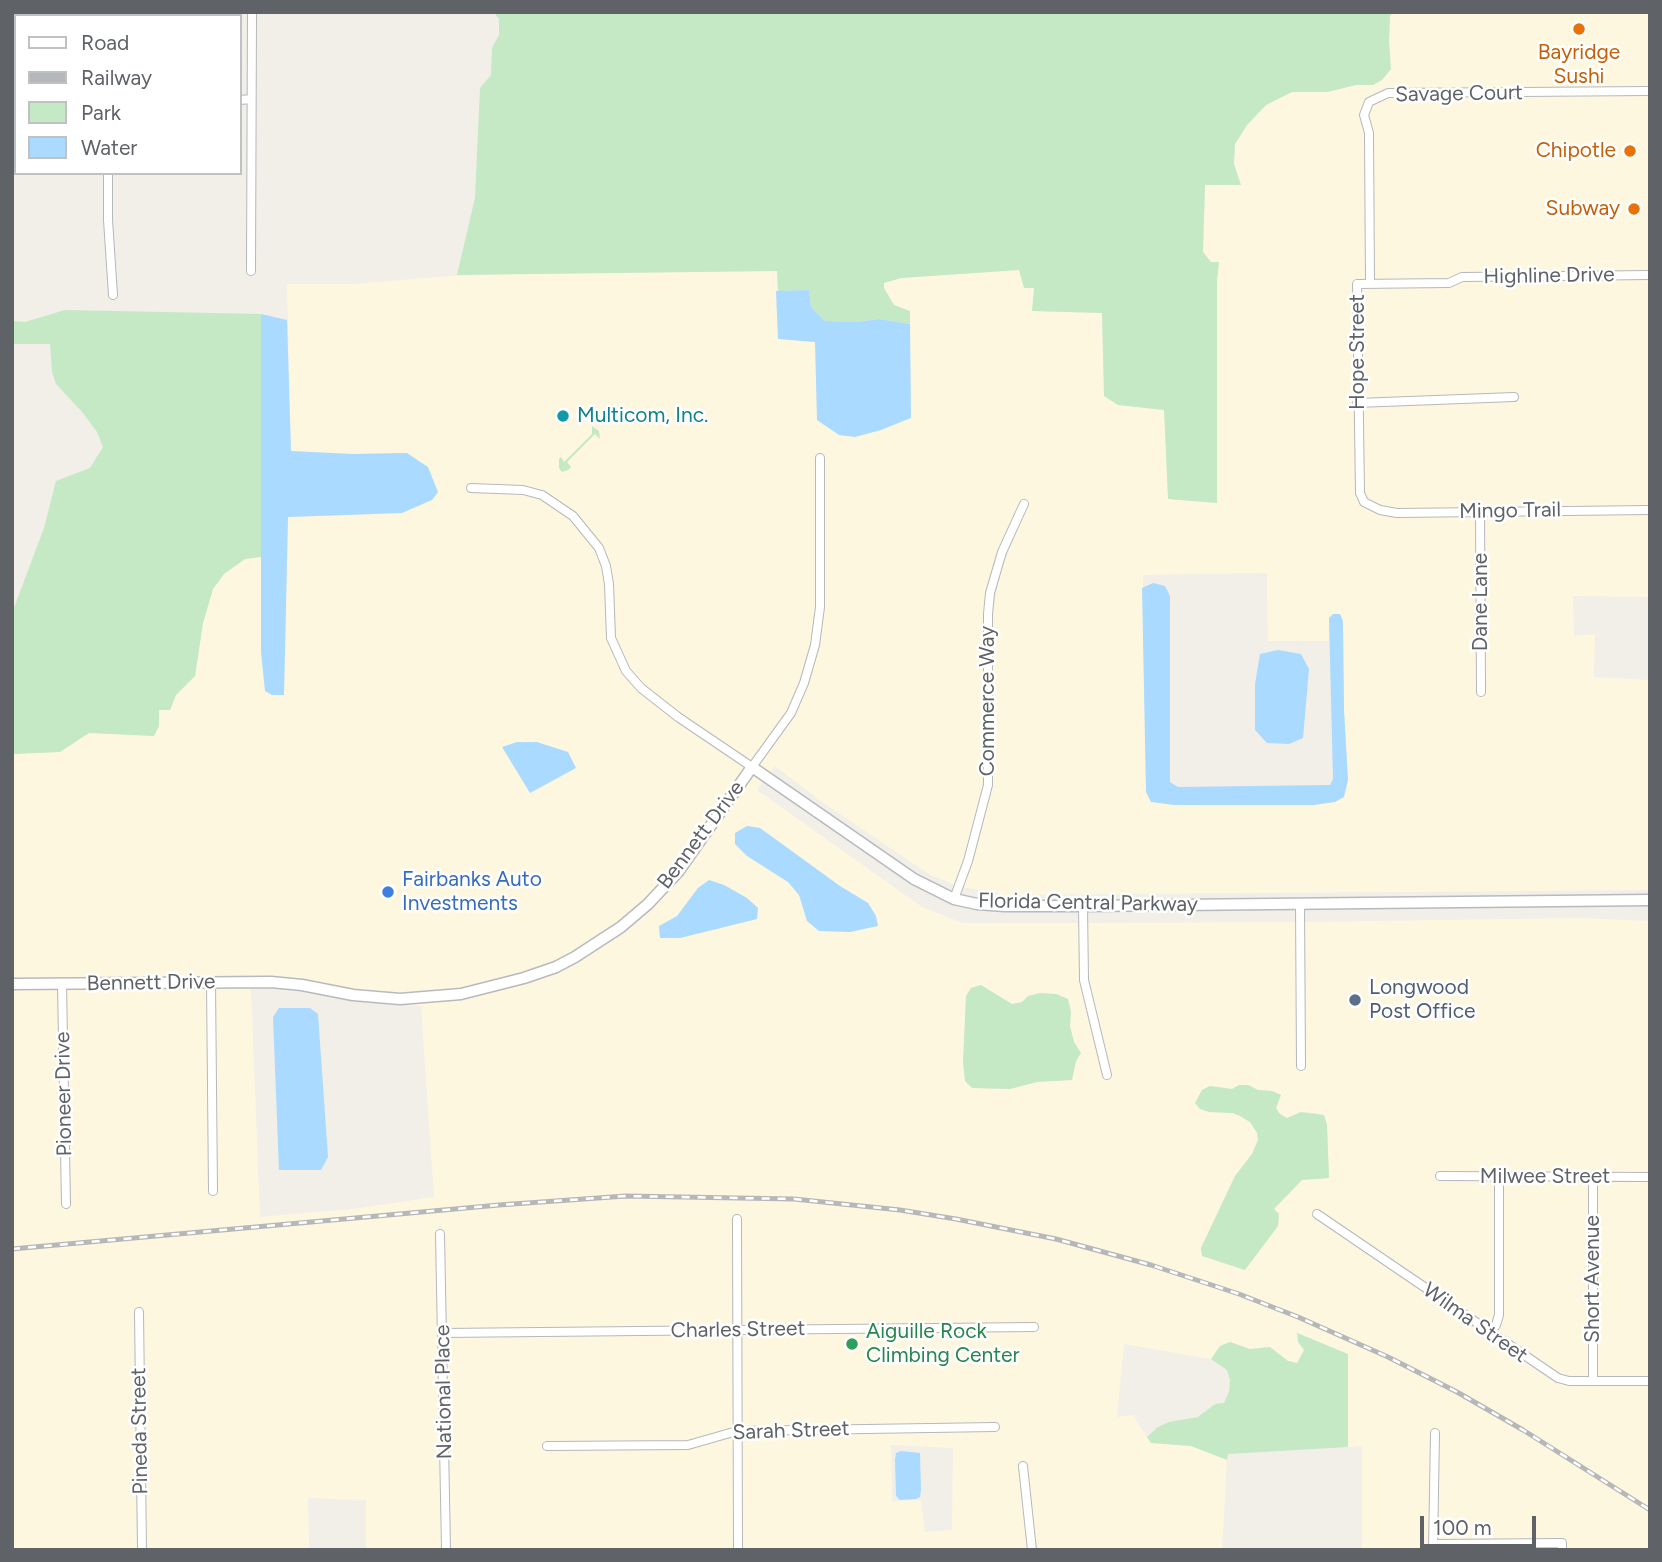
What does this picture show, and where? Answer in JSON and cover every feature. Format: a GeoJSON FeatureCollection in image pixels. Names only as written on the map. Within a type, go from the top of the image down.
{"type":"FeatureCollection","features":[{"type":"Feature","properties":{"kind":"street"},"geometry":{"type":"LineString","coordinates":[[251,271],[252,12]]}},
{"type":"Feature","properties":{"kind":"street","name":"Savage Court"},"geometry":{"type":"LineString","coordinates":[[1370,284],[1369,133],[1364,115],[1369,102],[1388,93],[1650,92]]}},
{"type":"Feature","properties":{"kind":"street"},"geometry":{"type":"LineString","coordinates":[[242,100],[251,99]]}},
{"type":"Feature","properties":{"kind":"street"},"geometry":{"type":"LineString","coordinates":[[108,175],[113,295]]}},
{"type":"Feature","properties":{"kind":"street","name":"Highline Drive"},"geometry":{"type":"LineString","coordinates":[[1449,282],[1462,277],[1650,275]]}},
{"type":"Feature","properties":{"kind":"street","name":"Hope Street"},"geometry":{"type":"LineString","coordinates":[[1371,506],[1364,502],[1360,493],[1357,284],[1449,282]]}},
{"type":"Feature","properties":{"kind":"street"},"geometry":{"type":"LineString","coordinates":[[1357,402],[1514,397]]}},
{"type":"Feature","properties":{"kind":"street","name":"Bennett Drive"},"geometry":{"type":"LineString","coordinates":[[12,984],[271,982],[353,995],[400,999],[428,998],[491,988],[555,967],[621,927],[648,904],[678,872],[791,713],[804,683],[815,645],[820,607],[820,458]]}},
{"type":"Feature","properties":{"kind":"street","name":"Florida Central Parkway"},"geometry":{"type":"LineString","coordinates":[[471,488],[523,490],[542,495],[573,516],[599,548],[610,584],[611,638],[626,671],[641,688],[678,717],[914,879],[954,899],[1005,906],[1650,901]]}},
{"type":"Feature","properties":{"kind":"street","name":"Commerce Way"},"geometry":{"type":"LineString","coordinates":[[954,899],[968,861],[988,785],[990,593],[1002,552],[1024,504]]}},
{"type":"Feature","properties":{"kind":"street","name":"Mingo Trail"},"geometry":{"type":"LineString","coordinates":[[1371,506],[1396,513],[1650,510]]}},
{"type":"Feature","properties":{"kind":"street","name":"Dane Lane"},"geometry":{"type":"LineString","coordinates":[[1480,511],[1481,692]]}},
{"type":"Feature","properties":{"kind":"street"},"geometry":{"type":"LineString","coordinates":[[1300,903],[1301,1066]]}},
{"type":"Feature","properties":{"kind":"street"},"geometry":{"type":"LineString","coordinates":[[1083,906],[1084,980],[1107,1075]]}},
{"type":"Feature","properties":{"kind":"street"},"geometry":{"type":"LineString","coordinates":[[211,982],[213,1191]]}},
{"type":"Feature","properties":{"kind":"street","name":"Pioneer Drive"},"geometry":{"type":"LineString","coordinates":[[62,984],[66,1204]]}},
{"type":"Feature","properties":{"kind":"street","name":"Milwee Street"},"geometry":{"type":"LineString","coordinates":[[1440,1176],[1650,1177]]}},
{"type":"Feature","properties":{"kind":"street"},"geometry":{"type":"LineString","coordinates":[[1490,1334],[1499,1315],[1499,1177]]}},
{"type":"Feature","properties":{"kind":"street","name":"Short Avenue"},"geometry":{"type":"LineString","coordinates":[[1593,1177],[1593,1381]]}},
{"type":"Feature","properties":{"kind":"street","name":"Wilma Street"},"geometry":{"type":"LineString","coordinates":[[1317,1214],[1558,1378],[1650,1381]]}},
{"type":"Feature","properties":{"kind":"street"},"geometry":{"type":"LineString","coordinates":[[737,1219],[738,1550]]}},
{"type":"Feature","properties":{"kind":"street","name":"National Place"},"geometry":{"type":"LineString","coordinates":[[440,1234],[446,1550]]}},
{"type":"Feature","properties":{"kind":"street","name":"Pineda Street"},"geometry":{"type":"LineString","coordinates":[[139,1312],[142,1550]]}},
{"type":"Feature","properties":{"kind":"street","name":"Charles Street"},"geometry":{"type":"LineString","coordinates":[[443,1333],[1034,1327]]}},
{"type":"Feature","properties":{"kind":"street","name":"Sarah Street"},"geometry":{"type":"LineString","coordinates":[[547,1446],[688,1445],[737,1431],[995,1427]]}},
{"type":"Feature","properties":{"kind":"street"},"geometry":{"type":"LineString","coordinates":[[1435,1433],[1433,1547],[1562,1546]]}},
{"type":"Feature","properties":{"kind":"street"},"geometry":{"type":"LineString","coordinates":[[1023,1466],[1032,1550]]}},
{"type":"Feature","properties":{"kind":"shaded area"},"geometry":{"type":"Polygon","coordinates":[[[1393,12],[1650,12],[1650,87],[1385,90],[1367,98],[1359,116],[1364,133],[1365,280],[1357,280],[1352,284],[1355,495],[1362,506],[1379,514],[1397,517],[1476,515],[1476,696],[1485,696],[1485,515],[1650,514],[1650,597],[1573,596],[1574,636],[1595,634],[1594,677],[1650,680],[1650,890],[1006,895],[963,887],[973,862],[993,786],[993,614],[999,575],[1029,503],[1022,499],[998,550],[986,592],[985,766],[979,809],[955,885],[929,874],[822,802],[775,766],[769,773],[758,766],[795,715],[820,645],[825,607],[824,454],[816,454],[816,607],[811,644],[800,682],[787,711],[751,761],[681,714],[644,685],[630,669],[616,637],[614,584],[610,565],[603,546],[577,513],[543,491],[524,486],[467,484],[467,491],[522,494],[540,498],[570,519],[595,549],[605,585],[607,639],[622,673],[638,691],[675,720],[746,767],[674,870],[618,924],[553,964],[461,990],[400,995],[354,991],[303,981],[12,980],[12,754],[60,752],[89,733],[154,736],[159,726],[158,710],[170,710],[176,695],[195,676],[203,623],[213,589],[224,574],[245,559],[261,557],[261,652],[284,695],[288,517],[402,513],[407,453],[291,451],[287,284],[353,284],[506,274],[777,271],[778,338],[816,342],[817,420],[911,418],[910,311],[894,305],[884,283],[901,278],[1019,270],[1034,288],[1033,311],[1102,313],[1104,396],[1118,405],[1165,410],[1168,499],[1217,503],[1219,262],[1211,262],[1203,252],[1205,185],[1240,185],[1234,164],[1235,144],[1247,125],[1266,105],[1292,92],[1327,92],[1356,85],[1372,85],[1390,68],[1390,16],[1393,12]],[[1267,573],[1143,575],[1146,792],[1151,802],[1314,805],[1348,780],[1343,621],[1340,615],[1334,614],[1329,618],[1329,641],[1268,641],[1267,573]]]}},
{"type":"Feature","properties":{"kind":"shaded area"},"geometry":{"type":"Polygon","coordinates":[[[1650,95],[1650,271],[1462,273],[1448,279],[1374,280],[1373,133],[1368,115],[1373,105],[1389,97],[1650,95]]]}},
{"type":"Feature","properties":{"kind":"shaded area"},"geometry":{"type":"Polygon","coordinates":[[[1650,279],[1650,506],[1397,509],[1382,507],[1368,500],[1364,492],[1362,406],[1519,400],[1518,393],[1362,398],[1361,288],[1447,288],[1463,281],[1650,279]]]}},
{"type":"Feature","properties":{"kind":"shaded area"},"geometry":{"type":"Polygon","coordinates":[[[754,772],[764,780],[757,790],[922,907],[963,923],[1079,923],[1079,980],[1104,1079],[1112,1077],[1088,979],[1088,923],[1296,922],[1297,1070],[1306,1070],[1305,922],[1580,918],[1650,921],[1650,1173],[1436,1172],[1436,1180],[1494,1181],[1494,1315],[1489,1328],[1317,1209],[1311,1215],[1545,1376],[1569,1385],[1650,1385],[1650,1550],[1566,1550],[1566,1539],[1438,1540],[1440,1430],[1431,1429],[1429,1550],[1362,1550],[1362,1446],[1348,1447],[1348,1354],[1298,1333],[1298,1342],[1304,1350],[1298,1363],[1287,1361],[1270,1347],[1250,1349],[1230,1342],[1220,1347],[1211,1359],[1124,1344],[1117,1417],[1133,1415],[1151,1443],[1191,1446],[1227,1460],[1222,1550],[1037,1550],[1027,1462],[1018,1463],[1027,1550],[743,1550],[742,1435],[1000,1430],[999,1423],[742,1427],[741,1335],[1038,1331],[1038,1324],[741,1327],[741,1216],[733,1215],[732,1327],[447,1329],[444,1230],[435,1230],[442,1550],[366,1550],[366,1500],[308,1498],[309,1550],[146,1550],[143,1308],[134,1308],[137,1550],[12,1550],[12,988],[57,988],[62,1208],[71,1207],[66,988],[207,986],[208,1195],[217,1195],[216,986],[271,986],[301,989],[353,999],[399,1002],[428,1002],[492,991],[557,971],[623,930],[651,907],[682,874],[754,772]],[[747,826],[735,833],[735,844],[747,856],[788,882],[799,895],[807,921],[819,931],[850,932],[878,925],[868,903],[760,828],[747,826]],[[709,880],[698,888],[677,916],[659,926],[660,938],[680,938],[757,919],[758,908],[747,898],[709,880]],[[981,985],[971,988],[966,996],[963,1062],[965,1081],[973,1088],[1010,1089],[1037,1082],[1072,1080],[1076,1061],[1081,1053],[1069,1026],[1071,1012],[1068,999],[1056,994],[1040,993],[1012,1004],[981,985]],[[288,988],[251,989],[260,1217],[353,1209],[434,1197],[421,1006],[353,1001],[288,988]],[[1239,1085],[1232,1089],[1210,1086],[1202,1090],[1195,1103],[1200,1109],[1240,1116],[1250,1122],[1257,1132],[1258,1140],[1252,1154],[1235,1176],[1201,1248],[1202,1256],[1245,1270],[1278,1225],[1279,1214],[1274,1209],[1302,1180],[1329,1178],[1327,1125],[1324,1115],[1301,1112],[1287,1118],[1280,1114],[1276,1108],[1281,1095],[1272,1091],[1258,1090],[1248,1085],[1239,1085]],[[891,1445],[892,1501],[921,1500],[925,1532],[952,1530],[953,1448],[891,1445]]]}},
{"type":"Feature","properties":{"kind":"shaded area"},"geometry":{"type":"Polygon","coordinates":[[[1503,1181],[1588,1181],[1589,1377],[1560,1375],[1496,1333],[1503,1315],[1503,1181]]]}},
{"type":"Feature","properties":{"kind":"shaded area"},"geometry":{"type":"Polygon","coordinates":[[[1597,1181],[1650,1181],[1650,1377],[1598,1377],[1597,1181]]]}},
{"type":"Feature","properties":{"kind":"shaded area"},"geometry":{"type":"Polygon","coordinates":[[[732,1335],[733,1428],[688,1441],[542,1443],[543,1450],[688,1449],[733,1436],[734,1550],[451,1550],[447,1337],[732,1335]]]}},
{"type":"Feature","properties":{"kind":"shaded area"},"geometry":{"type":"Polygon","coordinates":[[[1557,1547],[1557,1550],[1438,1550],[1438,1548],[1557,1547]]]}},
{"type":"Feature","properties":{"kind":"green space"},"geometry":{"type":"Polygon","coordinates":[[[494,12],[1393,12],[1390,16],[1389,41],[1391,69],[1382,80],[1373,85],[1356,85],[1327,92],[1292,92],[1266,105],[1247,125],[1235,144],[1234,164],[1241,185],[1205,185],[1203,252],[1211,262],[1219,262],[1217,503],[1168,499],[1164,410],[1118,405],[1104,396],[1102,313],[1032,311],[1034,288],[1024,288],[1019,270],[901,278],[884,283],[894,305],[910,311],[910,324],[879,319],[856,322],[825,321],[811,307],[809,290],[778,291],[777,271],[457,275],[475,198],[480,88],[491,75],[492,48],[499,35],[499,19],[494,12]]]}},
{"type":"Feature","properties":{"kind":"green space"},"geometry":{"type":"Polygon","coordinates":[[[65,310],[261,314],[261,557],[245,559],[224,574],[213,589],[203,623],[195,676],[176,695],[170,710],[159,710],[159,726],[154,736],[89,733],[60,752],[12,754],[12,613],[44,528],[56,481],[90,468],[103,447],[97,432],[83,413],[56,384],[52,372],[50,344],[12,344],[12,321],[25,322],[65,310]]]}},
{"type":"Feature","properties":{"kind":"green space"},"geometry":{"type":"Polygon","coordinates":[[[592,426],[599,431],[600,439],[595,434],[567,462],[571,467],[562,472],[559,459],[561,457],[564,462],[592,434],[592,426]]]}},
{"type":"Feature","properties":{"kind":"green space"},"geometry":{"type":"Polygon","coordinates":[[[981,985],[1012,1004],[1040,993],[1056,994],[1068,999],[1070,1026],[1074,1042],[1081,1053],[1076,1061],[1072,1080],[1037,1082],[1010,1089],[972,1088],[965,1081],[963,1062],[966,996],[971,988],[981,985]]]}},
{"type":"Feature","properties":{"kind":"green space"},"geometry":{"type":"Polygon","coordinates":[[[1239,1085],[1281,1095],[1276,1108],[1287,1118],[1301,1112],[1324,1115],[1327,1125],[1329,1178],[1302,1180],[1274,1209],[1279,1214],[1278,1226],[1245,1270],[1202,1256],[1201,1248],[1235,1176],[1252,1154],[1258,1140],[1257,1133],[1250,1122],[1240,1116],[1209,1112],[1200,1109],[1195,1103],[1202,1090],[1210,1086],[1232,1089],[1239,1085]]]}},
{"type":"Feature","properties":{"kind":"green space"},"geometry":{"type":"Polygon","coordinates":[[[1297,1333],[1348,1354],[1348,1447],[1228,1454],[1227,1460],[1191,1446],[1151,1443],[1147,1437],[1158,1427],[1169,1422],[1198,1417],[1215,1404],[1224,1403],[1230,1380],[1227,1370],[1211,1359],[1220,1346],[1230,1342],[1250,1349],[1270,1347],[1288,1361],[1297,1363],[1304,1350],[1298,1342],[1297,1333]]]}},
{"type":"Feature","properties":{"kind":"water"},"geometry":{"type":"Polygon","coordinates":[[[809,290],[811,307],[825,321],[856,322],[879,319],[910,324],[911,418],[855,437],[839,435],[817,420],[815,342],[778,339],[776,291],[809,290]]]}},
{"type":"Feature","properties":{"kind":"water"},"geometry":{"type":"Polygon","coordinates":[[[261,314],[287,320],[291,451],[407,453],[428,467],[438,492],[432,500],[402,513],[288,517],[284,695],[272,695],[265,691],[261,652],[261,314]]]}},
{"type":"Feature","properties":{"kind":"water"},"geometry":{"type":"Polygon","coordinates":[[[1153,583],[1165,586],[1170,596],[1170,782],[1178,787],[1330,785],[1333,779],[1329,618],[1333,614],[1340,614],[1343,621],[1348,780],[1344,797],[1335,802],[1314,805],[1174,805],[1151,802],[1146,792],[1142,588],[1153,583]]]}},
{"type":"Feature","properties":{"kind":"water"},"geometry":{"type":"Polygon","coordinates":[[[1278,650],[1301,654],[1309,669],[1303,738],[1289,744],[1267,743],[1255,730],[1255,684],[1260,654],[1278,650]]]}},
{"type":"Feature","properties":{"kind":"water"},"geometry":{"type":"Polygon","coordinates":[[[517,742],[537,742],[568,752],[576,768],[530,793],[502,747],[517,742]]]}},
{"type":"Feature","properties":{"kind":"water"},"geometry":{"type":"Polygon","coordinates":[[[747,826],[760,828],[868,903],[876,916],[878,926],[850,932],[819,931],[807,921],[799,895],[788,882],[747,856],[735,844],[735,833],[747,826]]]}},
{"type":"Feature","properties":{"kind":"water"},"geometry":{"type":"Polygon","coordinates":[[[709,880],[747,898],[758,908],[757,919],[680,938],[660,938],[659,926],[677,916],[698,888],[709,880]]]}},
{"type":"Feature","properties":{"kind":"water"},"geometry":{"type":"Polygon","coordinates":[[[279,1008],[310,1008],[318,1014],[328,1157],[321,1170],[279,1170],[273,1017],[279,1008]]]}},
{"type":"Feature","properties":{"kind":"water"},"geometry":{"type":"Polygon","coordinates":[[[896,1453],[920,1453],[921,1490],[920,1497],[916,1499],[900,1500],[896,1496],[895,1460],[896,1453]]]}},
{"type":"Feature","properties":{"kind":"railway"},"geometry":{"type":"LineString","coordinates":[[12,1249],[626,1196],[794,1199],[900,1210],[1056,1239],[1151,1265],[1298,1317],[1388,1357],[1457,1392],[1650,1510]]}},
{"type":"Feature","properties":{"kind":"place","name":"Bayridge Sushi"},"geometry":{"type":"Point","coordinates":[1579,29]}},
{"type":"Feature","properties":{"kind":"place","name":"Chipotle"},"geometry":{"type":"Point","coordinates":[1630,151]}},
{"type":"Feature","properties":{"kind":"place","name":"Subway"},"geometry":{"type":"Point","coordinates":[1634,209]}},
{"type":"Feature","properties":{"kind":"place","name":"Multicom, Inc."},"geometry":{"type":"Point","coordinates":[563,416]}},
{"type":"Feature","properties":{"kind":"place","name":"Fairbanks Auto Investments"},"geometry":{"type":"Point","coordinates":[388,892]}},
{"type":"Feature","properties":{"kind":"place","name":"Longwood Post Office"},"geometry":{"type":"Point","coordinates":[1355,1000]}},
{"type":"Feature","properties":{"kind":"place","name":"Aiguille Rock Climbing Center"},"geometry":{"type":"Point","coordinates":[852,1344]}}]}
